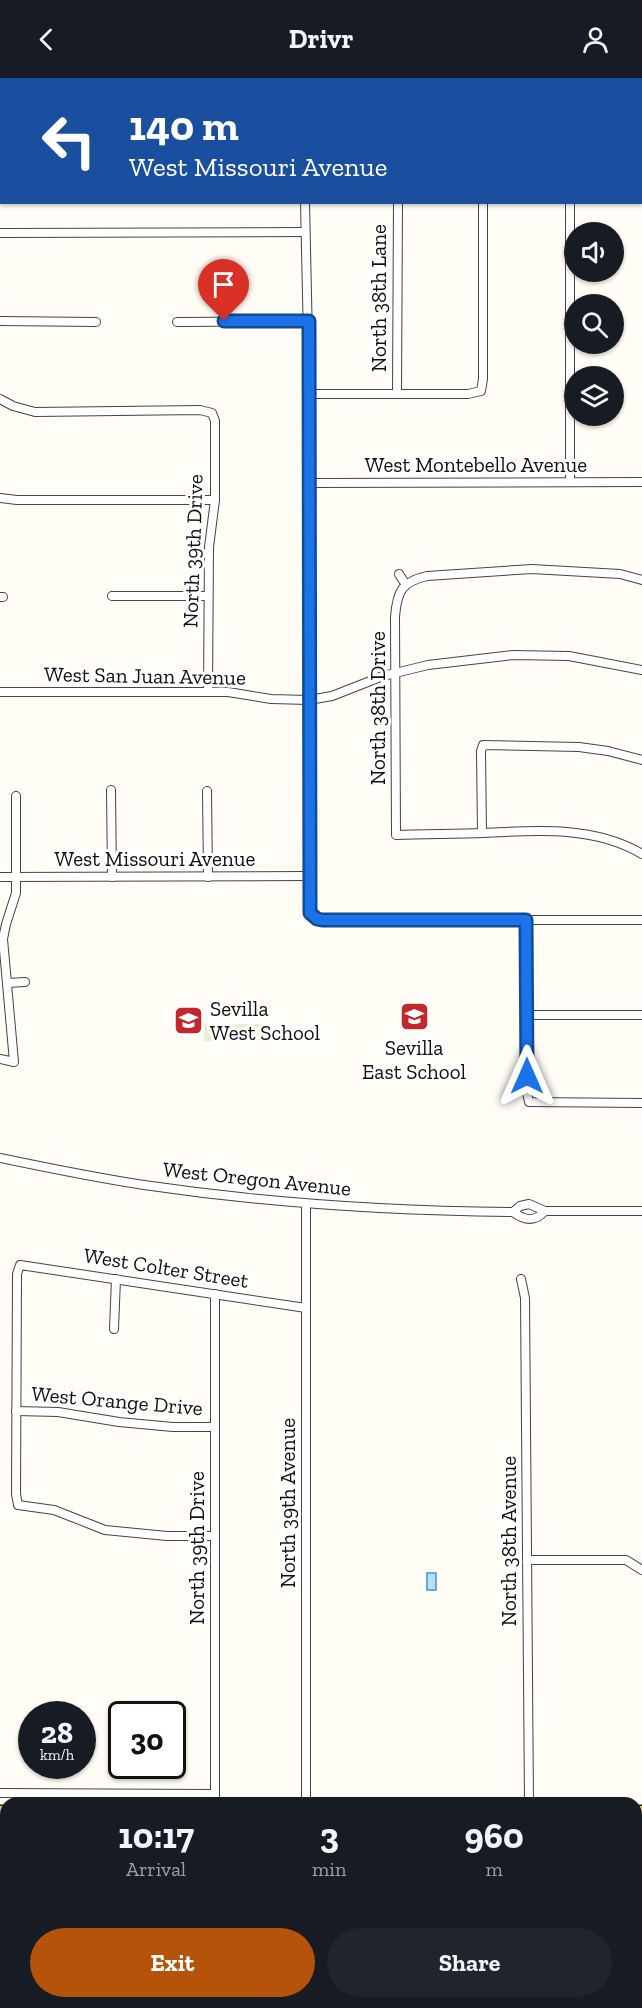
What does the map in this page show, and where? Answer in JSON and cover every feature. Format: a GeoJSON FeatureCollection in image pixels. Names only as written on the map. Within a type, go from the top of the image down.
{"type":"FeatureCollection","features":[{"type":"Feature","properties":{"kind":"street"},"geometry":{"type":"LineString","coordinates":[[305,204],[309,321],[309,908],[314,917],[326,920],[642,920]]}},
{"type":"Feature","properties":{"kind":"street","name":"North 38th Lane"},"geometry":{"type":"LineString","coordinates":[[397,394],[398,204]]}},
{"type":"Feature","properties":{"kind":"street"},"geometry":{"type":"LineString","coordinates":[[309,394],[468,394],[481,391],[483,204]]}},
{"type":"Feature","properties":{"kind":"street"},"geometry":{"type":"LineString","coordinates":[[570,204],[570,482]]}},
{"type":"Feature","properties":{"kind":"street"},"geometry":{"type":"LineString","coordinates":[[0,233],[305,232]]}},
{"type":"Feature","properties":{"kind":"street"},"geometry":{"type":"LineString","coordinates":[[0,321],[96,322]]}},
{"type":"Feature","properties":{"kind":"street"},"geometry":{"type":"LineString","coordinates":[[177,322],[309,321]]}},
{"type":"Feature","properties":{"kind":"street","name":"North 39th Drive"},"geometry":{"type":"LineString","coordinates":[[0,399],[13,406],[35,412],[200,410],[212,412],[215,421],[215,500],[209,547],[208,691]]}},
{"type":"Feature","properties":{"kind":"street","name":"West Montebello Avenue"},"geometry":{"type":"LineString","coordinates":[[309,483],[642,482]]}},
{"type":"Feature","properties":{"kind":"street"},"geometry":{"type":"LineString","coordinates":[[0,498],[17,500],[215,500]]}},
{"type":"Feature","properties":{"kind":"street"},"geometry":{"type":"LineString","coordinates":[[399,574],[406,585],[415,579],[427,576],[532,569],[620,574],[642,580]]}},
{"type":"Feature","properties":{"kind":"street","name":"North 38th Drive"},"geometry":{"type":"LineString","coordinates":[[406,585],[396,600],[396,835],[482,833]]}},
{"type":"Feature","properties":{"kind":"street"},"geometry":{"type":"LineString","coordinates":[[112,597],[208,596]]}},
{"type":"Feature","properties":{"kind":"street","name":"West San Juan Avenue"},"geometry":{"type":"LineString","coordinates":[[0,692],[208,691],[271,699],[309,700],[332,696],[396,673],[461,660],[539,655],[569,656],[642,670]]}},
{"type":"Feature","properties":{"kind":"street"},"geometry":{"type":"LineString","coordinates":[[642,760],[608,751],[554,745],[483,745],[481,751],[482,833],[560,831],[614,842],[642,854]]}},
{"type":"Feature","properties":{"kind":"street"},"geometry":{"type":"LineString","coordinates":[[111,790],[112,877]]}},
{"type":"Feature","properties":{"kind":"street"},"geometry":{"type":"LineString","coordinates":[[207,790],[208,877]]}},
{"type":"Feature","properties":{"kind":"street"},"geometry":{"type":"LineString","coordinates":[[0,1059],[14,1062],[3,933],[15,898],[15,796]]}},
{"type":"Feature","properties":{"kind":"street","name":"West Missouri Avenue"},"geometry":{"type":"LineString","coordinates":[[0,877],[309,876]]}},
{"type":"Feature","properties":{"kind":"street"},"geometry":{"type":"LineString","coordinates":[[526,920],[527,1093],[529,1102],[642,1103]]}},
{"type":"Feature","properties":{"kind":"street"},"geometry":{"type":"LineString","coordinates":[[7,983],[25,982]]}},
{"type":"Feature","properties":{"kind":"street"},"geometry":{"type":"LineString","coordinates":[[527,1015],[642,1015]]}},
{"type":"Feature","properties":{"kind":"street","name":"West Oregon Avenue"},"geometry":{"type":"LineString","coordinates":[[0,1158],[143,1185],[306,1204],[408,1210],[513,1212],[529,1220],[540,1216],[545,1211]]}},
{"type":"Feature","properties":{"kind":"street","name":"North 39th Avenue"},"geometry":{"type":"LineString","coordinates":[[306,1204],[306,1797]]}},
{"type":"Feature","properties":{"kind":"street","name":"West Oregon Avenue"},"geometry":{"type":"LineString","coordinates":[[513,1212],[525,1204],[545,1211],[642,1211]]}},
{"type":"Feature","properties":{"kind":"street","name":"West Colter Street"},"geometry":{"type":"LineString","coordinates":[[16,1412],[17,1274],[20,1265],[306,1308]]}},
{"type":"Feature","properties":{"kind":"street"},"geometry":{"type":"LineString","coordinates":[[114,1329],[116,1278]]}},
{"type":"Feature","properties":{"kind":"street","name":"North 38th Avenue"},"geometry":{"type":"LineString","coordinates":[[521,1280],[525,1298],[529,1797]]}},
{"type":"Feature","properties":{"kind":"street","name":"North 39th Drive"},"geometry":{"type":"LineString","coordinates":[[215,1294],[215,1794]]}},
{"type":"Feature","properties":{"kind":"street"},"geometry":{"type":"LineString","coordinates":[[16,1412],[18,1505],[54,1510],[105,1530],[167,1536],[215,1536]]}},
{"type":"Feature","properties":{"kind":"street","name":"West Orange Drive"},"geometry":{"type":"LineString","coordinates":[[16,1412],[58,1412],[119,1422],[173,1427],[215,1427]]}},
{"type":"Feature","properties":{"kind":"street"},"geometry":{"type":"LineString","coordinates":[[527,1560],[626,1560],[642,1570]]}},
{"type":"Feature","properties":{"kind":"street"},"geometry":{"type":"LineString","coordinates":[[0,1793],[215,1794]]}},
{"type":"Feature","properties":{"kind":"green space"},"geometry":{"type":"Polygon","coordinates":[[[204,1024],[232,1024],[232,1041],[204,1041],[204,1024]]]}},
{"type":"Feature","properties":{"kind":"green space"},"geometry":{"type":"Polygon","coordinates":[[[235,1024],[263,1024],[263,1041],[235,1041],[235,1024]]]}},
{"type":"Feature","properties":{"kind":"water"},"geometry":{"type":"Polygon","coordinates":[[[427,1573],[436,1573],[436,1590],[427,1590],[427,1573]]]}},
{"type":"Feature","properties":{"kind":"place","name":"Sevilla East School"},"geometry":{"type":"Point","coordinates":[414,1017]}},
{"type":"Feature","properties":{"kind":"place","name":"Sevilla West School"},"geometry":{"type":"Point","coordinates":[189,1021]}},
{"type":"Feature","properties":{"kind":"route"},"geometry":{"type":"LineString","coordinates":[[224,321],[309,321],[310,913],[322,920],[526,920],[527,1076]]}}]}
